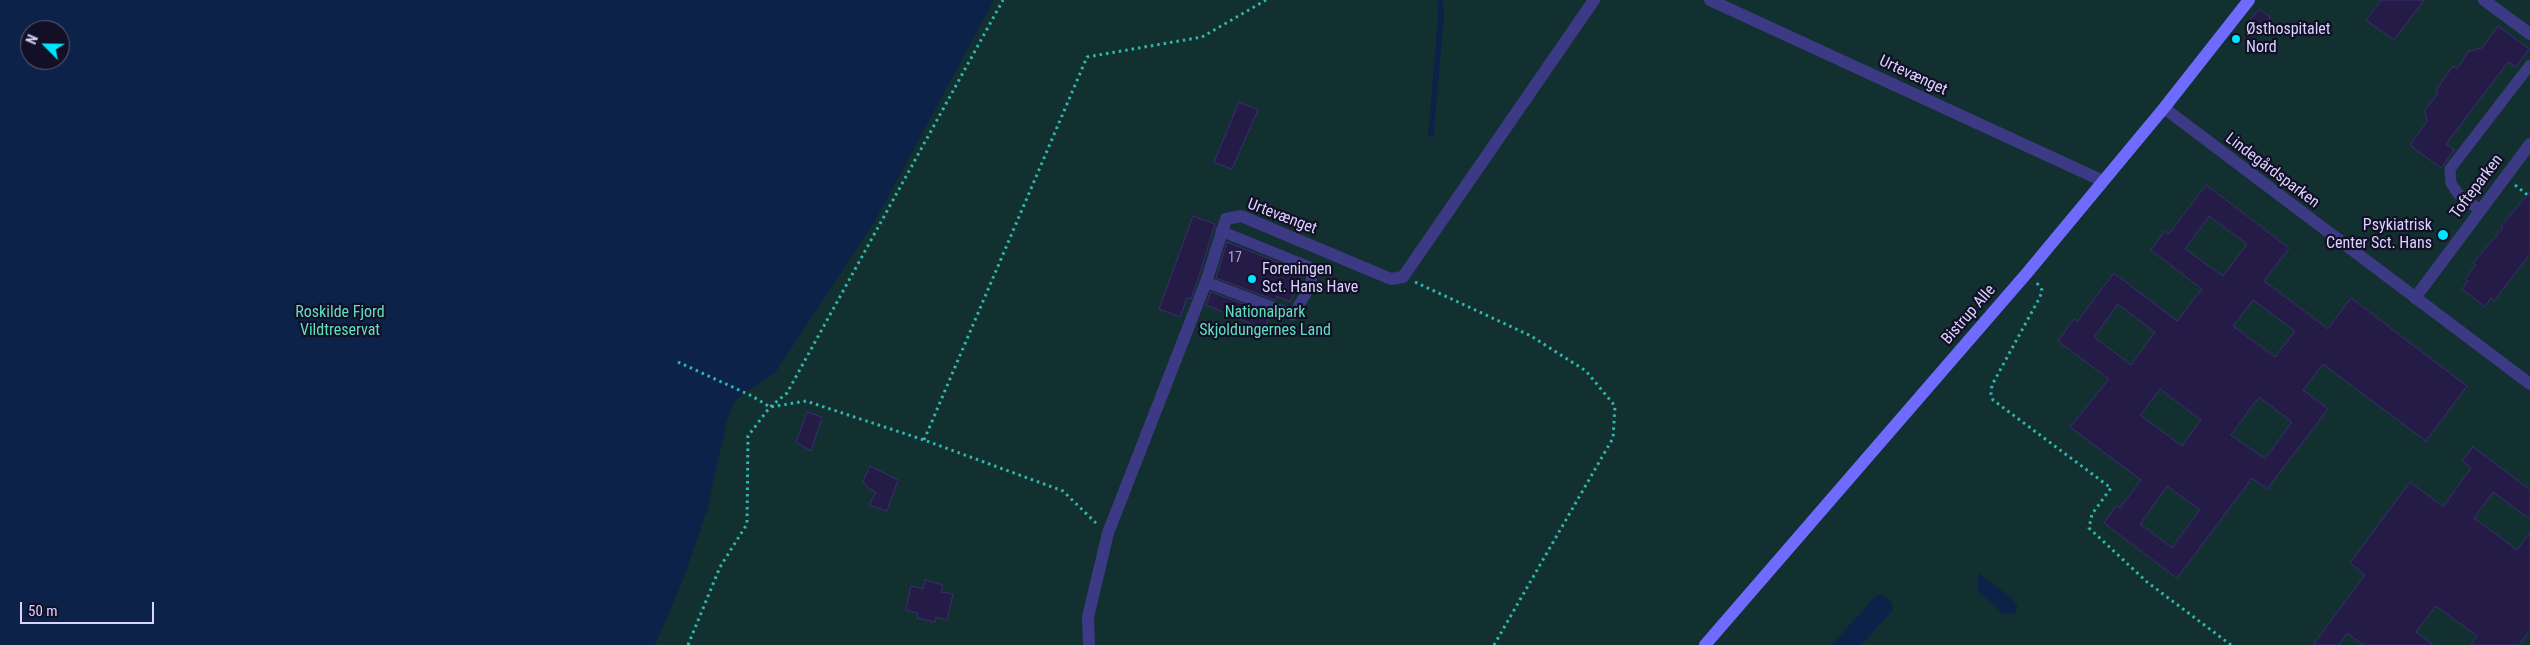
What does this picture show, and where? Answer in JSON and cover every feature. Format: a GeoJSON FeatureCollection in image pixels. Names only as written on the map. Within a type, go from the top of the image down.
{"type":"FeatureCollection","features":[{"type":"Feature","properties":{"kind":"street"},"geometry":{"type":"LineString","coordinates":[[1403,277],[1594,0]]}},
{"type":"Feature","properties":{"kind":"street","name":"Urtevænget"},"geometry":{"type":"LineString","coordinates":[[1710,0],[2102,181]]}},
{"type":"Feature","properties":{"kind":"street","name":"Bistrup Alle"},"geometry":{"type":"LineString","coordinates":[[1705,645],[2026,273],[2164,108],[2249,0]]}},
{"type":"Feature","properties":{"kind":"street"},"geometry":{"type":"LineString","coordinates":[[2484,0],[2529,32]]}},
{"type":"Feature","properties":{"kind":"street","name":"Lindegårdsparken"},"geometry":{"type":"LineString","coordinates":[[2164,108],[2530,384]]}},
{"type":"Feature","properties":{"kind":"street","name":"Tofteparken"},"geometry":{"type":"LineString","coordinates":[[2414,298],[2530,144]]}},
{"type":"Feature","properties":{"kind":"street","name":"Urtevænget"},"geometry":{"type":"LineString","coordinates":[[1221,231],[1226,220],[1241,216],[1391,279],[1403,277]]}},
{"type":"Feature","properties":{"kind":"street"},"geometry":{"type":"LineString","coordinates":[[1089,645],[1088,617],[1108,533],[1206,282],[1221,231]]}},
{"type":"Feature","properties":{"kind":"lane"},"geometry":{"type":"LineString","coordinates":[[2480,210],[2458,194],[2451,183],[2450,169],[2530,65]]}},
{"type":"Feature","properties":{"kind":"lane"},"geometry":{"type":"LineString","coordinates":[[1206,282],[1293,316],[1311,285],[1312,268],[1221,231]]}},
{"type":"Feature","properties":{"kind":"path"},"geometry":{"type":"LineString","coordinates":[[688,645],[720,567],[747,524],[748,436],[770,407],[787,393],[1003,0]]}},
{"type":"Feature","properties":{"kind":"path"},"geometry":{"type":"LineString","coordinates":[[924,440],[1087,57],[1202,37],[1266,0]]}},
{"type":"Feature","properties":{"kind":"path"},"geometry":{"type":"LineString","coordinates":[[2026,273],[2038,283],[2042,290],[1992,384],[1991,394],[1993,400],[2111,488],[2092,514],[2089,528],[2147,582],[2231,645]]}},
{"type":"Feature","properties":{"kind":"path"},"geometry":{"type":"LineString","coordinates":[[1403,277],[1531,336],[1586,371],[1615,406],[1613,438],[1494,645]]}},
{"type":"Feature","properties":{"kind":"path"},"geometry":{"type":"LineString","coordinates":[[678,362],[770,407],[806,402],[924,440],[1063,491],[1108,533]]}},
{"type":"Feature","properties":{"kind":"green space","name":"Nationalpark Skjoldungernes Land"},"geometry":{"type":"Polygon","coordinates":[[[0,0],[2530,0],[2530,645],[0,645],[0,0]]]}},
{"type":"Feature","properties":{"kind":"water","name":"Roskilde Fjord Vildtreservat"},"geometry":{"type":"Polygon","coordinates":[[[0,0],[994,0],[875,221],[775,373],[735,401],[727,420],[707,510],[683,580],[655,645],[0,645],[0,0]]]}},
{"type":"Feature","properties":{"kind":"water"},"geometry":{"type":"Polygon","coordinates":[[[1978,573],[2010,597],[2018,607],[2014,614],[2003,614],[1978,591],[1978,573]]]}},
{"type":"Feature","properties":{"kind":"water"},"geometry":{"type":"Polygon","coordinates":[[[1877,595],[1884,595],[1891,602],[1893,610],[1861,645],[1831,645],[1877,595]]]}},
{"type":"Feature","properties":{"kind":"building"},"geometry":{"type":"Polygon","coordinates":[[[2381,0],[2424,0],[2394,40],[2366,20],[2381,0]]]}},
{"type":"Feature","properties":{"kind":"building"},"geometry":{"type":"Polygon","coordinates":[[[2259,9],[2270,17],[2261,29],[2250,20],[2259,9]]]}},
{"type":"Feature","properties":{"kind":"building"},"geometry":{"type":"Polygon","coordinates":[[[2498,26],[2529,49],[2516,67],[2508,62],[2446,144],[2454,150],[2441,168],[2410,145],[2427,122],[2425,110],[2438,93],[2436,90],[2453,66],[2457,69],[2469,51],[2482,48],[2498,26]]]}},
{"type":"Feature","properties":{"kind":"building"},"geometry":{"type":"Polygon","coordinates":[[[1239,102],[1258,110],[1232,169],[1214,162],[1239,102]]]}},
{"type":"Feature","properties":{"kind":"building"},"geometry":{"type":"Polygon","coordinates":[[[2206,185],[2289,248],[2264,281],[2328,329],[2351,298],[2467,386],[2426,441],[2323,364],[2303,390],[2328,409],[2267,489],[2252,478],[2177,578],[2104,523],[2116,506],[2120,508],[2141,480],[2070,427],[2109,379],[2058,341],[2074,319],[2077,322],[2114,273],[2177,321],[2202,289],[2151,250],[2165,231],[2169,234],[2206,185]],[[2209,216],[2185,249],[2223,276],[2247,244],[2209,216]],[[2253,300],[2233,326],[2275,357],[2295,331],[2253,300]],[[2118,304],[2094,337],[2131,365],[2155,332],[2118,304]],[[2160,389],[2140,415],[2182,446],[2201,420],[2160,389]],[[2259,397],[2231,435],[2265,459],[2292,422],[2259,397]],[[2167,486],[2140,524],[2172,548],[2200,510],[2167,486]]]}},
{"type":"Feature","properties":{"kind":"building"},"geometry":{"type":"Polygon","coordinates":[[[2530,192],[2530,254],[2494,301],[2491,298],[2485,307],[2462,289],[2468,281],[2465,279],[2476,265],[2473,263],[2530,192]]]}},
{"type":"Feature","properties":{"kind":"building"},"geometry":{"type":"Polygon","coordinates":[[[1193,216],[1215,224],[1191,299],[1187,298],[1180,317],[1159,309],[1193,216]]]}},
{"type":"Feature","properties":{"kind":"building"},"geometry":{"type":"Polygon","coordinates":[[[1227,242],[1302,272],[1290,302],[1277,296],[1275,300],[1216,278],[1227,242]]]}},
{"type":"Feature","properties":{"kind":"building"},"geometry":{"type":"Polygon","coordinates":[[[1211,292],[1270,314],[1264,329],[1206,305],[1211,292]]]}},
{"type":"Feature","properties":{"kind":"building"},"geometry":{"type":"Polygon","coordinates":[[[807,412],[822,417],[811,451],[796,442],[807,412]]]}},
{"type":"Feature","properties":{"kind":"building"},"geometry":{"type":"Polygon","coordinates":[[[2473,447],[2530,490],[2530,519],[2493,492],[2474,518],[2517,550],[2530,532],[2530,630],[2519,645],[2471,645],[2477,636],[2436,606],[2416,632],[2433,645],[2363,645],[2347,633],[2339,645],[2313,645],[2365,575],[2350,563],[2410,482],[2443,507],[2471,468],[2462,461],[2473,447]]]}},
{"type":"Feature","properties":{"kind":"building"},"geometry":{"type":"Polygon","coordinates":[[[870,466],[898,480],[887,511],[869,505],[876,492],[868,488],[863,481],[870,466]]]}},
{"type":"Feature","properties":{"kind":"building"},"geometry":{"type":"Polygon","coordinates":[[[925,580],[943,585],[941,592],[953,594],[947,620],[936,617],[935,622],[917,618],[918,613],[906,610],[911,586],[923,589],[925,580]]]}},
{"type":"Feature","properties":{"kind":"waterway"},"geometry":{"type":"LineString","coordinates":[[1431,134],[1441,16],[1440,0]]}},
{"type":"Feature","properties":{"kind":"place","name":"Østhospitalet Nord"},"geometry":{"type":"Point","coordinates":[2236,39]}},
{"type":"Feature","properties":{"kind":"place","name":"Psykiatrisk Center Sct. Hans"},"geometry":{"type":"Point","coordinates":[2443,235]}},
{"type":"Feature","properties":{"kind":"place","name":"Foreningen Sct. Hans Have"},"geometry":{"type":"Point","coordinates":[1252,279]}}]}
